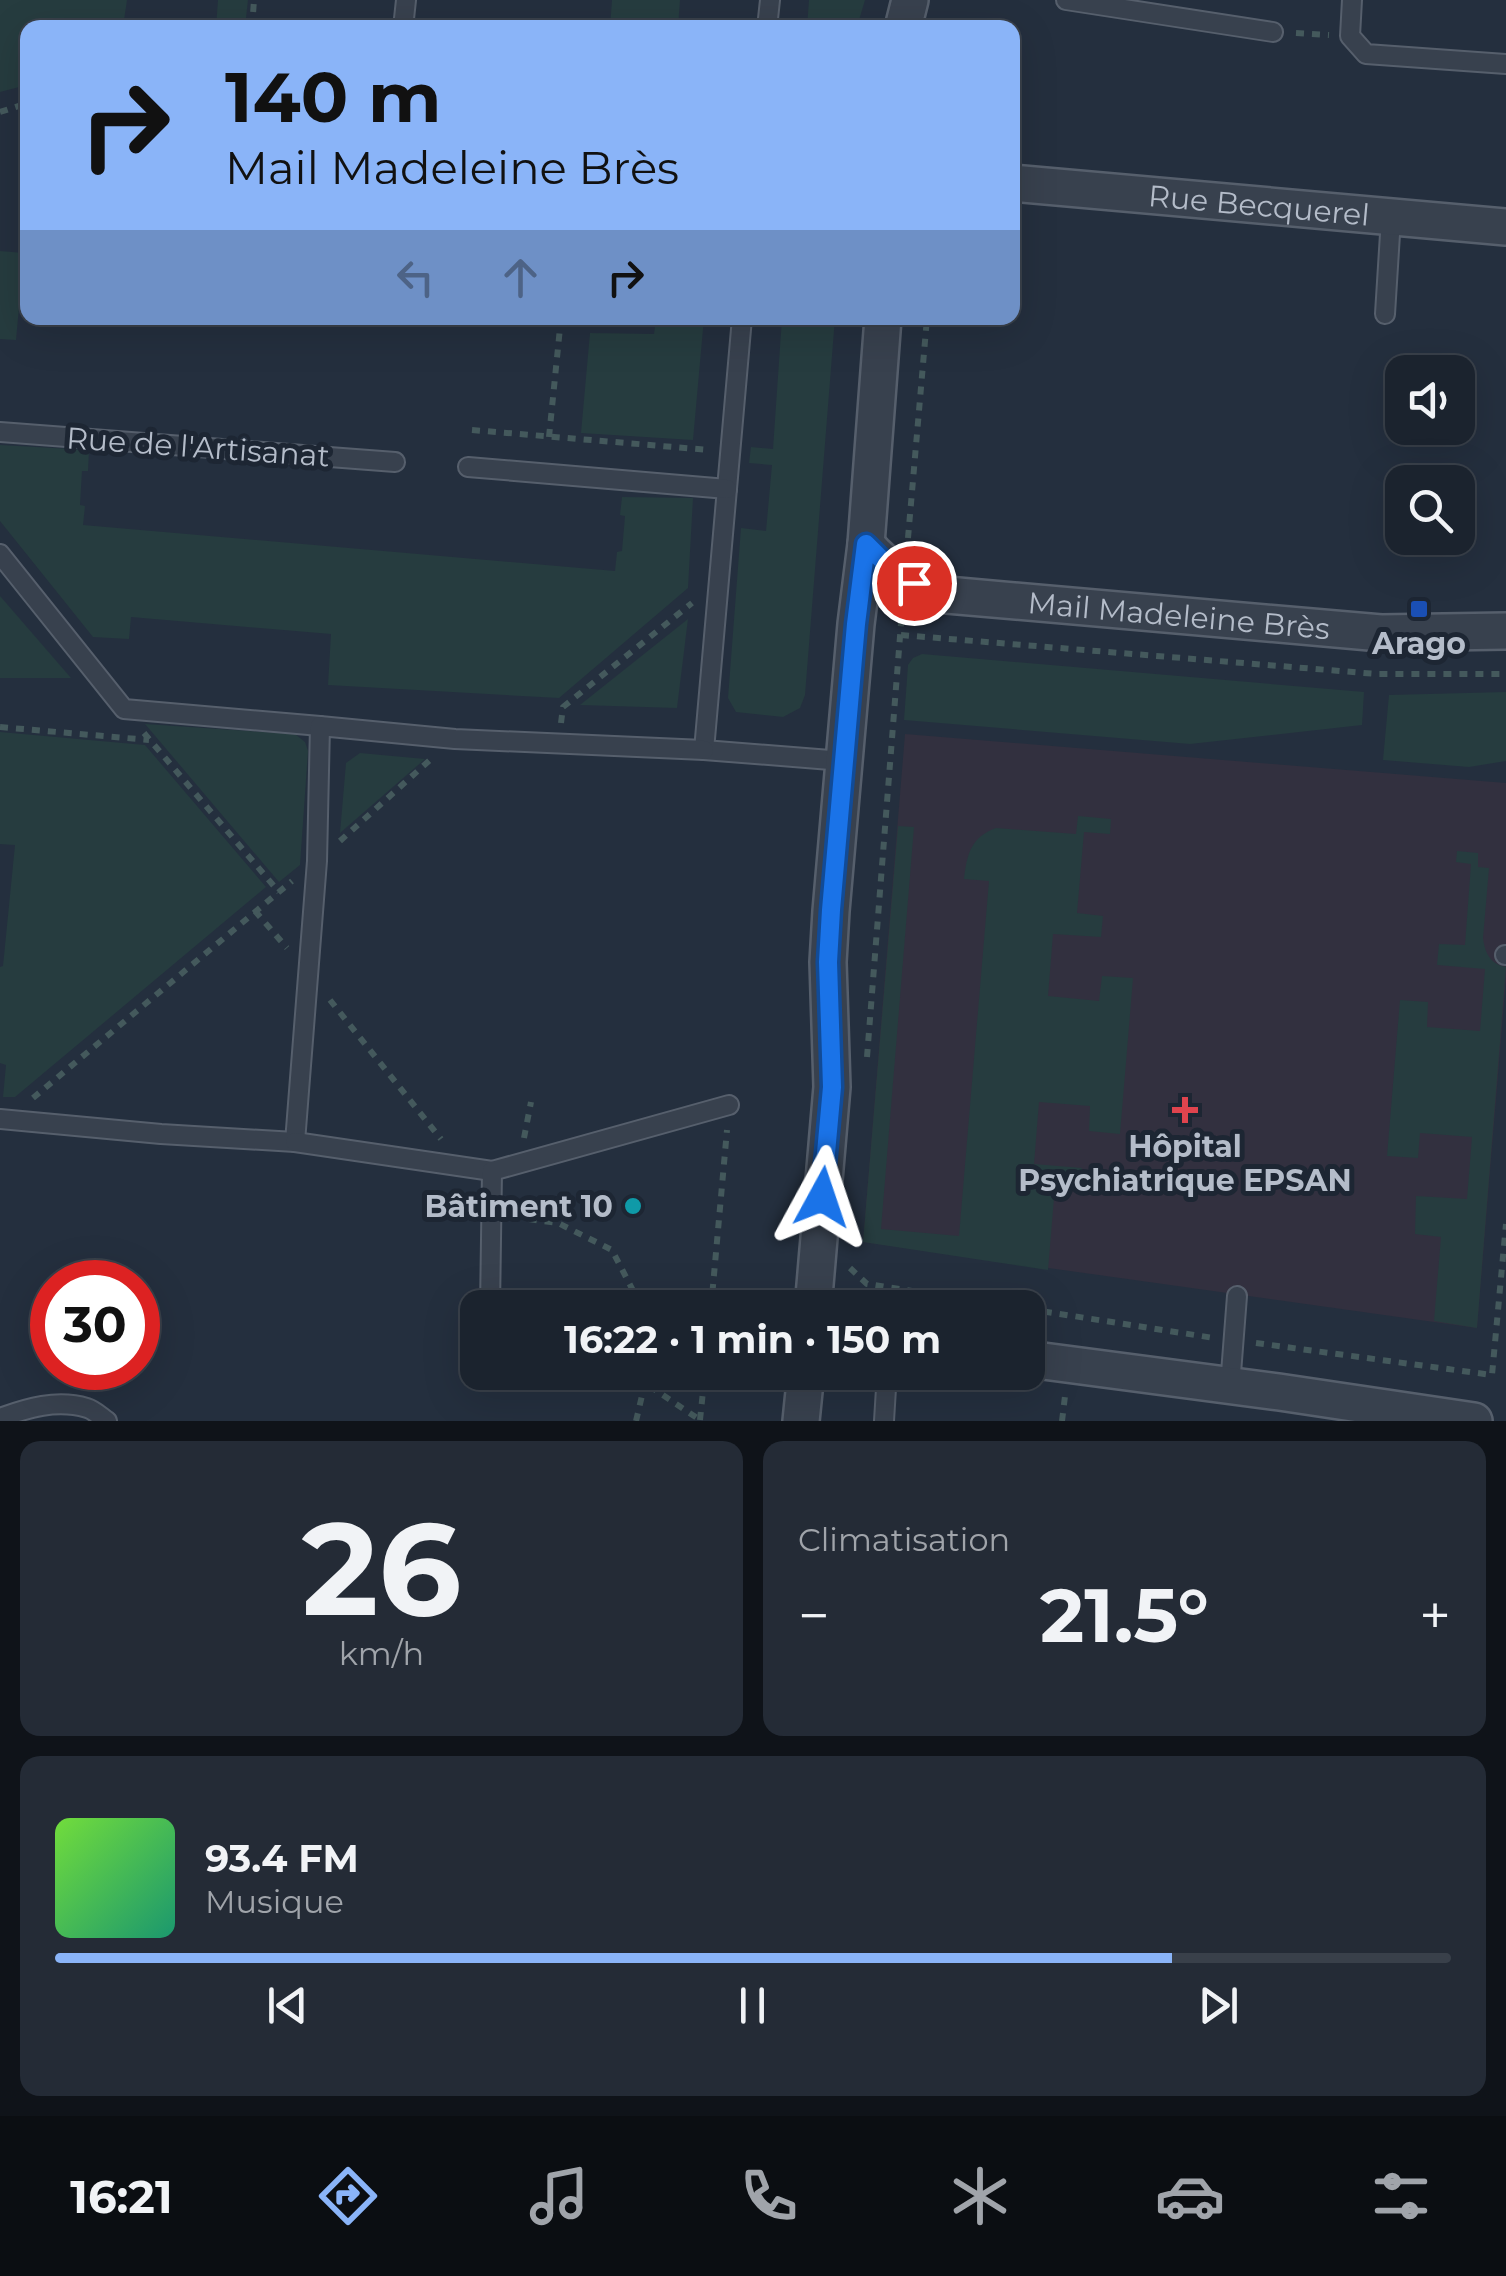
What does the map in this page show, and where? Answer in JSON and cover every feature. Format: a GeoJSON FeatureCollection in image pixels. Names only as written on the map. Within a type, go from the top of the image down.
{"type":"FeatureCollection","features":[{"type":"Feature","properties":{"kind":"street","name":"Rue Becquerel"},"geometry":{"type":"LineString","coordinates":[[1020,183],[1506,227]]}},
{"type":"Feature","properties":{"kind":"street"},"geometry":{"type":"LineString","coordinates":[[815,1290],[832,1087],[828,962],[882,325]]}},
{"type":"Feature","properties":{"kind":"street","name":"Mail Madeleine Brès"},"geometry":{"type":"LineString","coordinates":[[866,544],[904,578],[948,595],[1381,633],[1506,631]]}},
{"type":"Feature","properties":{"kind":"street"},"geometry":{"type":"LineString","coordinates":[[1045,1362],[1474,1421]]}},
{"type":"Feature","properties":{"kind":"street"},"geometry":{"type":"LineString","coordinates":[[801,1421],[804,1390]]}},
{"type":"Feature","properties":{"kind":"lane"},"geometry":{"type":"LineString","coordinates":[[1066,0],[1273,32]]}},
{"type":"Feature","properties":{"kind":"lane"},"geometry":{"type":"LineString","coordinates":[[1352,0],[1350,36],[1366,54],[1506,64]]}},
{"type":"Feature","properties":{"kind":"lane"},"geometry":{"type":"LineString","coordinates":[[1385,314],[1391,218]]}},
{"type":"Feature","properties":{"kind":"lane"},"geometry":{"type":"LineString","coordinates":[[704,750],[741,325]]}},
{"type":"Feature","properties":{"kind":"lane","name":"Rue de l'Artisanat"},"geometry":{"type":"LineString","coordinates":[[0,432],[396,462]]}},
{"type":"Feature","properties":{"kind":"lane"},"geometry":{"type":"LineString","coordinates":[[468,467],[726,489]]}},
{"type":"Feature","properties":{"kind":"lane"},"geometry":{"type":"LineString","coordinates":[[0,554],[124,709],[454,738],[843,760]]}},
{"type":"Feature","properties":{"kind":"lane"},"geometry":{"type":"LineString","coordinates":[[295,1142],[317,860],[320,726]]}},
{"type":"Feature","properties":{"kind":"lane"},"geometry":{"type":"LineString","coordinates":[[3,1120],[295,1142],[492,1171],[730,1105]]}},
{"type":"Feature","properties":{"kind":"lane"},"geometry":{"type":"LineString","coordinates":[[490,1290],[492,1171]]}},
{"type":"Feature","properties":{"kind":"lane"},"geometry":{"type":"LineString","coordinates":[[1230,1386],[1237,1296]]}},
{"type":"Feature","properties":{"kind":"lane"},"geometry":{"type":"LineString","coordinates":[[884,1421],[886,1390]]}},
{"type":"Feature","properties":{"kind":"lane"},"geometry":{"type":"LineString","coordinates":[[0,1418],[50,1404],[89,1408],[106,1421]]}},
{"type":"Feature","properties":{"kind":"path"},"geometry":{"type":"LineString","coordinates":[[1273,32],[1350,36]]}},
{"type":"Feature","properties":{"kind":"path"},"geometry":{"type":"LineString","coordinates":[[549,436],[559,325]]}},
{"type":"Feature","properties":{"kind":"path"},"geometry":{"type":"LineString","coordinates":[[866,1069],[926,325]]}},
{"type":"Feature","properties":{"kind":"path"},"geometry":{"type":"LineString","coordinates":[[472,430],[730,452]]}},
{"type":"Feature","properties":{"kind":"path"},"geometry":{"type":"LineString","coordinates":[[560,744],[563,707],[719,582]]}},
{"type":"Feature","properties":{"kind":"path","name":"Mail Madeleine Brès"},"geometry":{"type":"LineString","coordinates":[[900,636],[1376,674],[1506,674]]}},
{"type":"Feature","properties":{"kind":"path"},"geometry":{"type":"LineString","coordinates":[[124,709],[279,892]]}},
{"type":"Feature","properties":{"kind":"path"},"geometry":{"type":"LineString","coordinates":[[0,727],[150,740]]}},
{"type":"Feature","properties":{"kind":"path"},"geometry":{"type":"LineString","coordinates":[[3,1120],[317,860],[454,738]]}},
{"type":"Feature","properties":{"kind":"path"},"geometry":{"type":"LineString","coordinates":[[256,911],[463,1167]]}},
{"type":"Feature","properties":{"kind":"path"},"geometry":{"type":"LineString","coordinates":[[712,1290],[730,1105]]}},
{"type":"Feature","properties":{"kind":"path"},"geometry":{"type":"LineString","coordinates":[[492,1214],[558,1223],[612,1250],[633,1290]]}},
{"type":"Feature","properties":{"kind":"path"},"geometry":{"type":"LineString","coordinates":[[1045,1311],[1492,1376],[1506,1224]]}},
{"type":"Feature","properties":{"kind":"path"},"geometry":{"type":"LineString","coordinates":[[841,1273],[850,1268],[867,1284],[906,1290]]}},
{"type":"Feature","properties":{"kind":"path"},"geometry":{"type":"LineString","coordinates":[[636,1421],[643,1390]]}},
{"type":"Feature","properties":{"kind":"path"},"geometry":{"type":"LineString","coordinates":[[655,1390],[700,1420],[702,1390]]}},
{"type":"Feature","properties":{"kind":"shaded area","name":"Hôpital Psychiatrique EPSAN"},"geometry":{"type":"Polygon","coordinates":[[[905,734],[1506,783],[1506,978],[1477,1328],[863,1242],[905,734]]]}},
{"type":"Feature","properties":{"kind":"green space"},"geometry":{"type":"Polygon","coordinates":[[[0,0],[127,0],[124,20],[20,20],[20,87],[0,92],[0,0]]]}},
{"type":"Feature","properties":{"kind":"green space"},"geometry":{"type":"Polygon","coordinates":[[[218,0],[248,0],[246,20],[217,20],[218,0]]]}},
{"type":"Feature","properties":{"kind":"green space"},"geometry":{"type":"Polygon","coordinates":[[[612,0],[680,0],[679,20],[611,20],[612,0]]]}},
{"type":"Feature","properties":{"kind":"green space"},"geometry":{"type":"Polygon","coordinates":[[[809,0],[865,0],[859,20],[808,20],[809,0]]]}},
{"type":"Feature","properties":{"kind":"green space"},"geometry":{"type":"Polygon","coordinates":[[[0,251],[20,253],[16,340],[0,339],[0,251]]]}},
{"type":"Feature","properties":{"kind":"green space"},"geometry":{"type":"Polygon","coordinates":[[[655,325],[703,325],[693,440],[581,433],[590,333],[654,334],[655,325]]]}},
{"type":"Feature","properties":{"kind":"green space"},"geometry":{"type":"Polygon","coordinates":[[[782,325],[834,325],[805,695],[800,708],[783,717],[736,712],[728,698],[741,528],[766,531],[772,465],[749,463],[751,447],[773,449],[782,325]]]}},
{"type":"Feature","properties":{"kind":"green space"},"geometry":{"type":"Polygon","coordinates":[[[0,445],[89,450],[88,471],[82,471],[83,525],[615,571],[617,552],[622,551],[622,497],[693,498],[688,588],[559,698],[328,685],[331,634],[131,617],[129,639],[93,637],[0,521],[0,445]]]}},
{"type":"Feature","properties":{"kind":"green space"},"geometry":{"type":"Polygon","coordinates":[[[0,596],[71,678],[0,678],[0,596]]]}},
{"type":"Feature","properties":{"kind":"green space"},"geometry":{"type":"Polygon","coordinates":[[[688,619],[677,708],[580,705],[688,619]]]}},
{"type":"Feature","properties":{"kind":"green space"},"geometry":{"type":"Polygon","coordinates":[[[922,654],[1364,692],[1362,725],[1190,744],[904,720],[908,665],[922,654]]]}},
{"type":"Feature","properties":{"kind":"green space"},"geometry":{"type":"Polygon","coordinates":[[[1506,692],[1506,761],[1469,767],[1383,760],[1389,695],[1506,692]]]}},
{"type":"Feature","properties":{"kind":"green space"},"geometry":{"type":"Polygon","coordinates":[[[145,724],[295,734],[305,742],[308,751],[300,865],[279,882],[145,724]]]}},
{"type":"Feature","properties":{"kind":"green space"},"geometry":{"type":"Polygon","coordinates":[[[0,732],[145,745],[266,887],[15,1097],[3,1097],[6,1065],[0,1063],[0,967],[15,845],[0,844],[0,732]]]}},
{"type":"Feature","properties":{"kind":"green space"},"geometry":{"type":"Polygon","coordinates":[[[360,753],[425,759],[340,833],[346,763],[360,753]]]}},
{"type":"Feature","properties":{"kind":"green space"},"geometry":{"type":"Polygon","coordinates":[[[1078,816],[1111,819],[1110,834],[1084,832],[1077,913],[1103,916],[1101,937],[1053,934],[1048,996],[1099,1001],[1102,976],[1133,978],[1120,1134],[1089,1131],[1090,1106],[1039,1102],[1034,1164],[1082,1168],[1081,1188],[1055,1186],[1048,1270],[863,1242],[898,826],[914,827],[881,1229],[959,1236],[989,881],[964,879],[969,854],[981,836],[996,828],[1076,834],[1078,816]]]}},
{"type":"Feature","properties":{"kind":"green space"},"geometry":{"type":"Polygon","coordinates":[[[1457,851],[1478,853],[1478,867],[1489,868],[1483,938],[1492,960],[1506,967],[1477,1328],[1434,1321],[1441,1237],[1415,1234],[1416,1196],[1467,1199],[1472,1137],[1420,1133],[1418,1158],[1387,1156],[1400,1000],[1428,1002],[1427,1027],[1480,1031],[1485,969],[1437,965],[1439,944],[1465,945],[1471,864],[1456,862],[1457,851]]]}},
{"type":"Feature","properties":{"kind":"place","name":"Arago"},"geometry":{"type":"Point","coordinates":[1419,609]}},
{"type":"Feature","properties":{"kind":"place","name":"Hôpital Psychiatrique EPSAN"},"geometry":{"type":"Point","coordinates":[1185,1110]}},
{"type":"Feature","properties":{"kind":"place","name":"Bâtiment 10"},"geometry":{"type":"Point","coordinates":[633,1206]}},
{"type":"Feature","properties":{"kind":"route"},"geometry":{"type":"LineString","coordinates":[[822,1197],[832,1087],[828,962],[831,910],[866,544],[914,583]]}}]}
